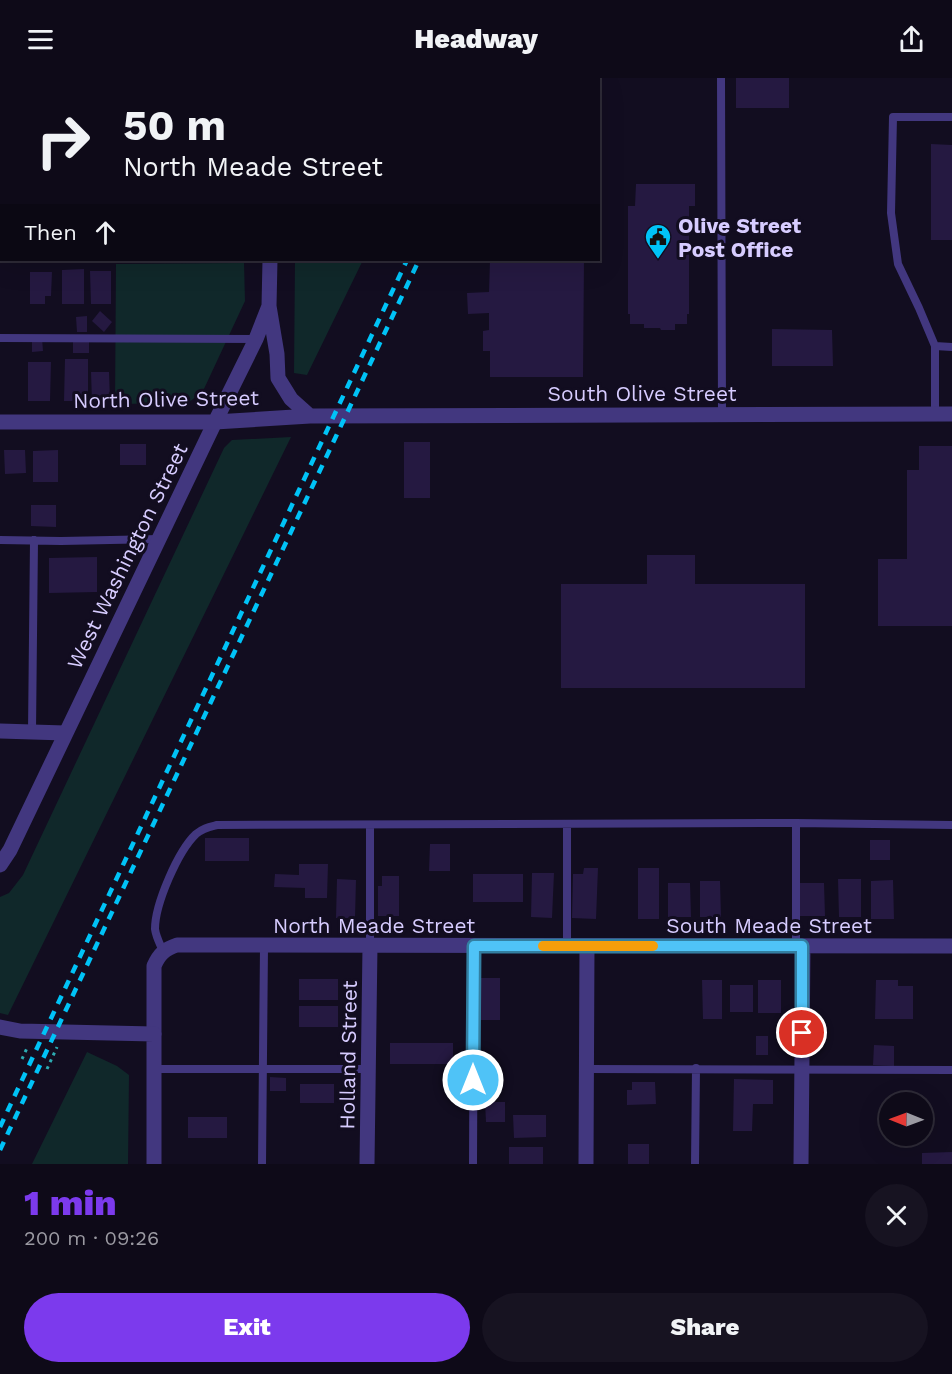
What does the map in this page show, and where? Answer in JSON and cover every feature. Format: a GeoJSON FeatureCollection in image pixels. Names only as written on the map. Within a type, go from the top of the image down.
{"type":"FeatureCollection","features":[{"type":"Feature","properties":{"kind":"street","name":"West Washington Street"},"geometry":{"type":"LineString","coordinates":[[0,864],[10,850],[256,339],[269,306],[270,261]]}},
{"type":"Feature","properties":{"kind":"street"},"geometry":{"type":"LineString","coordinates":[[269,306],[277,354],[278,378],[291,399],[310,416]]}},
{"type":"Feature","properties":{"kind":"street","name":"South Olive Street"},"geometry":{"type":"LineString","coordinates":[[333,416],[952,414]]}},
{"type":"Feature","properties":{"kind":"street","name":"North Olive Street"},"geometry":{"type":"LineString","coordinates":[[0,422],[215,422],[333,416]]}},
{"type":"Feature","properties":{"kind":"street"},"geometry":{"type":"LineString","coordinates":[[0,731],[65,733]]}},
{"type":"Feature","properties":{"kind":"street","name":"North Meade Street"},"geometry":{"type":"LineString","coordinates":[[163,951],[177,945],[586,946]]}},
{"type":"Feature","properties":{"kind":"street","name":"Holland Street"},"geometry":{"type":"LineString","coordinates":[[368,1164],[370,946]]}},
{"type":"Feature","properties":{"kind":"street"},"geometry":{"type":"LineString","coordinates":[[586,946],[586,1164]]}},
{"type":"Feature","properties":{"kind":"street","name":"South Meade Street"},"geometry":{"type":"LineString","coordinates":[[586,946],[952,946]]}},
{"type":"Feature","properties":{"kind":"street"},"geometry":{"type":"LineString","coordinates":[[799,946],[802,1070],[801,1164]]}},
{"type":"Feature","properties":{"kind":"street"},"geometry":{"type":"LineString","coordinates":[[154,1164],[154,966],[163,951]]}},
{"type":"Feature","properties":{"kind":"street"},"geometry":{"type":"LineString","coordinates":[[0,1027],[64,1032],[154,1034]]}},
{"type":"Feature","properties":{"kind":"street"},"geometry":{"type":"LineString","coordinates":[[0,1035],[20,1030]]}},
{"type":"Feature","properties":{"kind":"lane"},"geometry":{"type":"LineString","coordinates":[[721,78],[722,414]]}},
{"type":"Feature","properties":{"kind":"lane"},"geometry":{"type":"LineString","coordinates":[[935,414],[935,346],[898,264],[891,213],[893,117],[952,117]]}},
{"type":"Feature","properties":{"kind":"lane"},"geometry":{"type":"LineString","coordinates":[[0,338],[275,339]]}},
{"type":"Feature","properties":{"kind":"lane"},"geometry":{"type":"LineString","coordinates":[[935,346],[952,347]]}},
{"type":"Feature","properties":{"kind":"lane"},"geometry":{"type":"LineString","coordinates":[[0,540],[160,539]]}},
{"type":"Feature","properties":{"kind":"lane"},"geometry":{"type":"LineString","coordinates":[[33,731],[34,540]]}},
{"type":"Feature","properties":{"kind":"lane"},"geometry":{"type":"LineString","coordinates":[[796,823],[799,946]]}},
{"type":"Feature","properties":{"kind":"lane"},"geometry":{"type":"LineString","coordinates":[[163,951],[155,928],[156,915],[163,892],[189,841],[206,827],[217,825],[796,823],[952,825]]}},
{"type":"Feature","properties":{"kind":"lane"},"geometry":{"type":"LineString","coordinates":[[567,824],[567,946]]}},
{"type":"Feature","properties":{"kind":"lane"},"geometry":{"type":"LineString","coordinates":[[370,825],[370,946]]}},
{"type":"Feature","properties":{"kind":"lane"},"geometry":{"type":"LineString","coordinates":[[262,1164],[264,946]]}},
{"type":"Feature","properties":{"kind":"lane"},"geometry":{"type":"LineString","coordinates":[[473,1164],[474,946]]}},
{"type":"Feature","properties":{"kind":"lane"},"geometry":{"type":"LineString","coordinates":[[586,1068],[952,1070]]}},
{"type":"Feature","properties":{"kind":"lane"},"geometry":{"type":"LineString","coordinates":[[695,1164],[696,1068]]}},
{"type":"Feature","properties":{"kind":"lane"},"geometry":{"type":"LineString","coordinates":[[155,1069],[368,1069]]}},
{"type":"Feature","properties":{"kind":"path"},"geometry":{"type":"LineString","coordinates":[[47,1069],[64,1032]]}},
{"type":"Feature","properties":{"kind":"green space"},"geometry":{"type":"Polygon","coordinates":[[[295,261],[363,261],[307,375],[294,373],[295,261]]]}},
{"type":"Feature","properties":{"kind":"green space"},"geometry":{"type":"Polygon","coordinates":[[[244,263],[245,301],[203,391],[188,403],[115,404],[116,264],[244,263]]]}},
{"type":"Feature","properties":{"kind":"green space"},"geometry":{"type":"Polygon","coordinates":[[[291,437],[8,1015],[0,1013],[0,897],[9,893],[23,875],[224,448],[232,440],[291,437]]]}},
{"type":"Feature","properties":{"kind":"green space"},"geometry":{"type":"Polygon","coordinates":[[[87,1052],[117,1066],[129,1075],[128,1164],[32,1164],[87,1052]]]}},
{"type":"Feature","properties":{"kind":"building"},"geometry":{"type":"Polygon","coordinates":[[[736,78],[789,78],[789,108],[736,108],[736,78]]]}},
{"type":"Feature","properties":{"kind":"building"},"geometry":{"type":"Polygon","coordinates":[[[931,144],[952,145],[952,240],[931,240],[931,144]]]}},
{"type":"Feature","properties":{"kind":"building","name":"Olive Street Post Office"},"geometry":{"type":"Polygon","coordinates":[[[636,184],[695,184],[695,206],[689,206],[689,314],[687,314],[687,324],[675,324],[675,330],[644,328],[644,324],[630,324],[630,314],[628,314],[628,206],[635,206],[636,184]]]}},
{"type":"Feature","properties":{"kind":"building"},"geometry":{"type":"Polygon","coordinates":[[[490,261],[584,261],[583,377],[490,377],[490,351],[483,351],[483,331],[489,330],[489,313],[468,314],[467,293],[489,292],[490,261]]]}},
{"type":"Feature","properties":{"kind":"building"},"geometry":{"type":"Polygon","coordinates":[[[84,269],[84,304],[62,304],[62,270],[84,269]]]}},
{"type":"Feature","properties":{"kind":"building"},"geometry":{"type":"Polygon","coordinates":[[[90,271],[111,271],[111,304],[91,304],[90,271]]]}},
{"type":"Feature","properties":{"kind":"building"},"geometry":{"type":"Polygon","coordinates":[[[30,272],[52,272],[51,296],[45,296],[45,304],[30,304],[30,272]]]}},
{"type":"Feature","properties":{"kind":"building"},"geometry":{"type":"Polygon","coordinates":[[[100,311],[112,322],[104,332],[92,321],[100,311]]]}},
{"type":"Feature","properties":{"kind":"building"},"geometry":{"type":"Polygon","coordinates":[[[87,316],[87,332],[77,332],[76,317],[87,316]]]}},
{"type":"Feature","properties":{"kind":"building"},"geometry":{"type":"Polygon","coordinates":[[[772,329],[832,330],[833,366],[772,366],[772,329]]]}},
{"type":"Feature","properties":{"kind":"building"},"geometry":{"type":"Polygon","coordinates":[[[42,338],[43,351],[32,352],[32,339],[42,338]]]}},
{"type":"Feature","properties":{"kind":"building"},"geometry":{"type":"Polygon","coordinates":[[[73,342],[89,342],[89,353],[73,353],[73,342]]]}},
{"type":"Feature","properties":{"kind":"building"},"geometry":{"type":"Polygon","coordinates":[[[65,359],[88,359],[88,401],[64,401],[65,359]]]}},
{"type":"Feature","properties":{"kind":"building"},"geometry":{"type":"Polygon","coordinates":[[[28,362],[51,362],[50,401],[28,401],[28,362]]]}},
{"type":"Feature","properties":{"kind":"building"},"geometry":{"type":"Polygon","coordinates":[[[91,372],[109,372],[110,401],[92,402],[91,372]]]}},
{"type":"Feature","properties":{"kind":"building"},"geometry":{"type":"Polygon","coordinates":[[[404,442],[430,442],[430,498],[404,498],[404,442]]]}},
{"type":"Feature","properties":{"kind":"building"},"geometry":{"type":"Polygon","coordinates":[[[120,444],[146,444],[146,465],[120,465],[120,444]]]}},
{"type":"Feature","properties":{"kind":"building"},"geometry":{"type":"Polygon","coordinates":[[[919,446],[952,446],[952,626],[878,626],[878,559],[907,559],[907,470],[919,470],[919,446]]]}},
{"type":"Feature","properties":{"kind":"building"},"geometry":{"type":"Polygon","coordinates":[[[4,450],[25,450],[26,473],[5,474],[4,450]]]}},
{"type":"Feature","properties":{"kind":"building"},"geometry":{"type":"Polygon","coordinates":[[[58,450],[58,482],[33,482],[33,451],[58,450]]]}},
{"type":"Feature","properties":{"kind":"building"},"geometry":{"type":"Polygon","coordinates":[[[31,505],[56,505],[56,527],[31,526],[31,505]]]}},
{"type":"Feature","properties":{"kind":"building"},"geometry":{"type":"Polygon","coordinates":[[[647,555],[695,555],[695,584],[805,584],[805,688],[561,688],[561,584],[647,584],[647,555]]]}},
{"type":"Feature","properties":{"kind":"building"},"geometry":{"type":"Polygon","coordinates":[[[97,557],[97,592],[49,593],[49,558],[97,557]]]}},
{"type":"Feature","properties":{"kind":"building"},"geometry":{"type":"Polygon","coordinates":[[[205,838],[249,838],[249,861],[205,861],[205,838]]]}},
{"type":"Feature","properties":{"kind":"building"},"geometry":{"type":"Polygon","coordinates":[[[870,840],[890,840],[890,860],[870,860],[870,840]]]}},
{"type":"Feature","properties":{"kind":"building"},"geometry":{"type":"Polygon","coordinates":[[[430,844],[450,844],[450,871],[429,871],[430,844]]]}},
{"type":"Feature","properties":{"kind":"building"},"geometry":{"type":"Polygon","coordinates":[[[299,864],[328,864],[327,898],[305,898],[305,888],[274,887],[275,874],[299,875],[299,864]]]}},
{"type":"Feature","properties":{"kind":"building"},"geometry":{"type":"Polygon","coordinates":[[[584,868],[598,868],[596,919],[572,918],[573,874],[583,874],[584,868]]]}},
{"type":"Feature","properties":{"kind":"building"},"geometry":{"type":"Polygon","coordinates":[[[638,868],[659,868],[659,919],[638,919],[638,868]]]}},
{"type":"Feature","properties":{"kind":"building"},"geometry":{"type":"Polygon","coordinates":[[[532,873],[554,873],[552,918],[531,917],[532,873]]]}},
{"type":"Feature","properties":{"kind":"building"},"geometry":{"type":"Polygon","coordinates":[[[473,874],[523,874],[523,902],[473,902],[473,874]]]}},
{"type":"Feature","properties":{"kind":"building"},"geometry":{"type":"Polygon","coordinates":[[[382,876],[399,876],[399,916],[378,916],[378,886],[382,886],[382,876]]]}},
{"type":"Feature","properties":{"kind":"building"},"geometry":{"type":"Polygon","coordinates":[[[337,879],[356,880],[355,918],[336,918],[337,879]]]}},
{"type":"Feature","properties":{"kind":"building"},"geometry":{"type":"Polygon","coordinates":[[[838,879],[861,879],[861,917],[839,917],[838,879]]]}},
{"type":"Feature","properties":{"kind":"building"},"geometry":{"type":"Polygon","coordinates":[[[893,880],[894,919],[871,919],[871,881],[893,880]]]}},
{"type":"Feature","properties":{"kind":"building"},"geometry":{"type":"Polygon","coordinates":[[[700,881],[720,881],[721,917],[700,917],[700,881]]]}},
{"type":"Feature","properties":{"kind":"building"},"geometry":{"type":"Polygon","coordinates":[[[668,883],[690,883],[691,917],[668,917],[668,883]]]}},
{"type":"Feature","properties":{"kind":"building"},"geometry":{"type":"Polygon","coordinates":[[[800,883],[824,883],[825,916],[800,916],[800,883]]]}},
{"type":"Feature","properties":{"kind":"building"},"geometry":{"type":"Polygon","coordinates":[[[478,978],[500,978],[500,1020],[478,1020],[478,978]]]}},
{"type":"Feature","properties":{"kind":"building"},"geometry":{"type":"Polygon","coordinates":[[[299,979],[338,979],[338,1000],[299,1000],[299,979]]]}},
{"type":"Feature","properties":{"kind":"building"},"geometry":{"type":"Polygon","coordinates":[[[702,980],[722,980],[722,1019],[703,1019],[702,980]]]}},
{"type":"Feature","properties":{"kind":"building"},"geometry":{"type":"Polygon","coordinates":[[[758,980],[781,980],[781,1013],[758,1013],[758,980]]]}},
{"type":"Feature","properties":{"kind":"building"},"geometry":{"type":"Polygon","coordinates":[[[876,980],[898,980],[898,986],[913,986],[913,1019],[875,1019],[876,980]]]}},
{"type":"Feature","properties":{"kind":"building"},"geometry":{"type":"Polygon","coordinates":[[[730,985],[753,985],[753,1012],[730,1012],[730,985]]]}},
{"type":"Feature","properties":{"kind":"building"},"geometry":{"type":"Polygon","coordinates":[[[299,1006],[338,1006],[338,1027],[299,1027],[299,1006]]]}},
{"type":"Feature","properties":{"kind":"building"},"geometry":{"type":"Polygon","coordinates":[[[756,1036],[768,1036],[768,1055],[756,1055],[756,1036]]]}},
{"type":"Feature","properties":{"kind":"building"},"geometry":{"type":"Polygon","coordinates":[[[390,1043],[453,1043],[453,1064],[390,1064],[390,1043]]]}},
{"type":"Feature","properties":{"kind":"building"},"geometry":{"type":"Polygon","coordinates":[[[874,1045],[894,1046],[894,1066],[873,1065],[874,1045]]]}},
{"type":"Feature","properties":{"kind":"building"},"geometry":{"type":"Polygon","coordinates":[[[270,1077],[286,1078],[286,1091],[270,1091],[270,1077]]]}},
{"type":"Feature","properties":{"kind":"building"},"geometry":{"type":"Polygon","coordinates":[[[734,1079],[773,1080],[773,1104],[753,1104],[752,1131],[733,1131],[734,1079]]]}},
{"type":"Feature","properties":{"kind":"building"},"geometry":{"type":"Polygon","coordinates":[[[632,1082],[655,1082],[656,1104],[627,1105],[627,1090],[632,1090],[632,1082]]]}},
{"type":"Feature","properties":{"kind":"building"},"geometry":{"type":"Polygon","coordinates":[[[300,1084],[334,1084],[334,1103],[300,1103],[300,1084]]]}},
{"type":"Feature","properties":{"kind":"building"},"geometry":{"type":"Polygon","coordinates":[[[485,1102],[505,1102],[505,1122],[486,1122],[485,1102]]]}},
{"type":"Feature","properties":{"kind":"building"},"geometry":{"type":"Polygon","coordinates":[[[513,1115],[546,1115],[546,1137],[514,1138],[513,1115]]]}},
{"type":"Feature","properties":{"kind":"building"},"geometry":{"type":"Polygon","coordinates":[[[188,1117],[227,1117],[227,1138],[188,1138],[188,1117]]]}},
{"type":"Feature","properties":{"kind":"building"},"geometry":{"type":"Polygon","coordinates":[[[628,1144],[649,1144],[649,1164],[628,1164],[628,1144]]]}},
{"type":"Feature","properties":{"kind":"building"},"geometry":{"type":"Polygon","coordinates":[[[509,1147],[543,1147],[543,1164],[509,1164],[509,1147]]]}},
{"type":"Feature","properties":{"kind":"building"},"geometry":{"type":"Polygon","coordinates":[[[952,1152],[952,1164],[922,1164],[922,1153],[952,1152]]]}},
{"type":"Feature","properties":{"kind":"railway"},"geometry":{"type":"LineString","coordinates":[[0,1127],[407,261]]}},
{"type":"Feature","properties":{"kind":"railway"},"geometry":{"type":"LineString","coordinates":[[0,1150],[419,261]]}},
{"type":"Feature","properties":{"kind":"slow traffic"},"geometry":{"type":"LineString","coordinates":[[543,946],[653,946]]}},
{"type":"Feature","properties":{"kind":"place","name":"Olive Street Post Office"},"geometry":{"type":"Point","coordinates":[658,260]}},
{"type":"Feature","properties":{"kind":"route"},"geometry":{"type":"LineString","coordinates":[[473,1080],[474,946],[802,946],[802,1033]]}}]}
